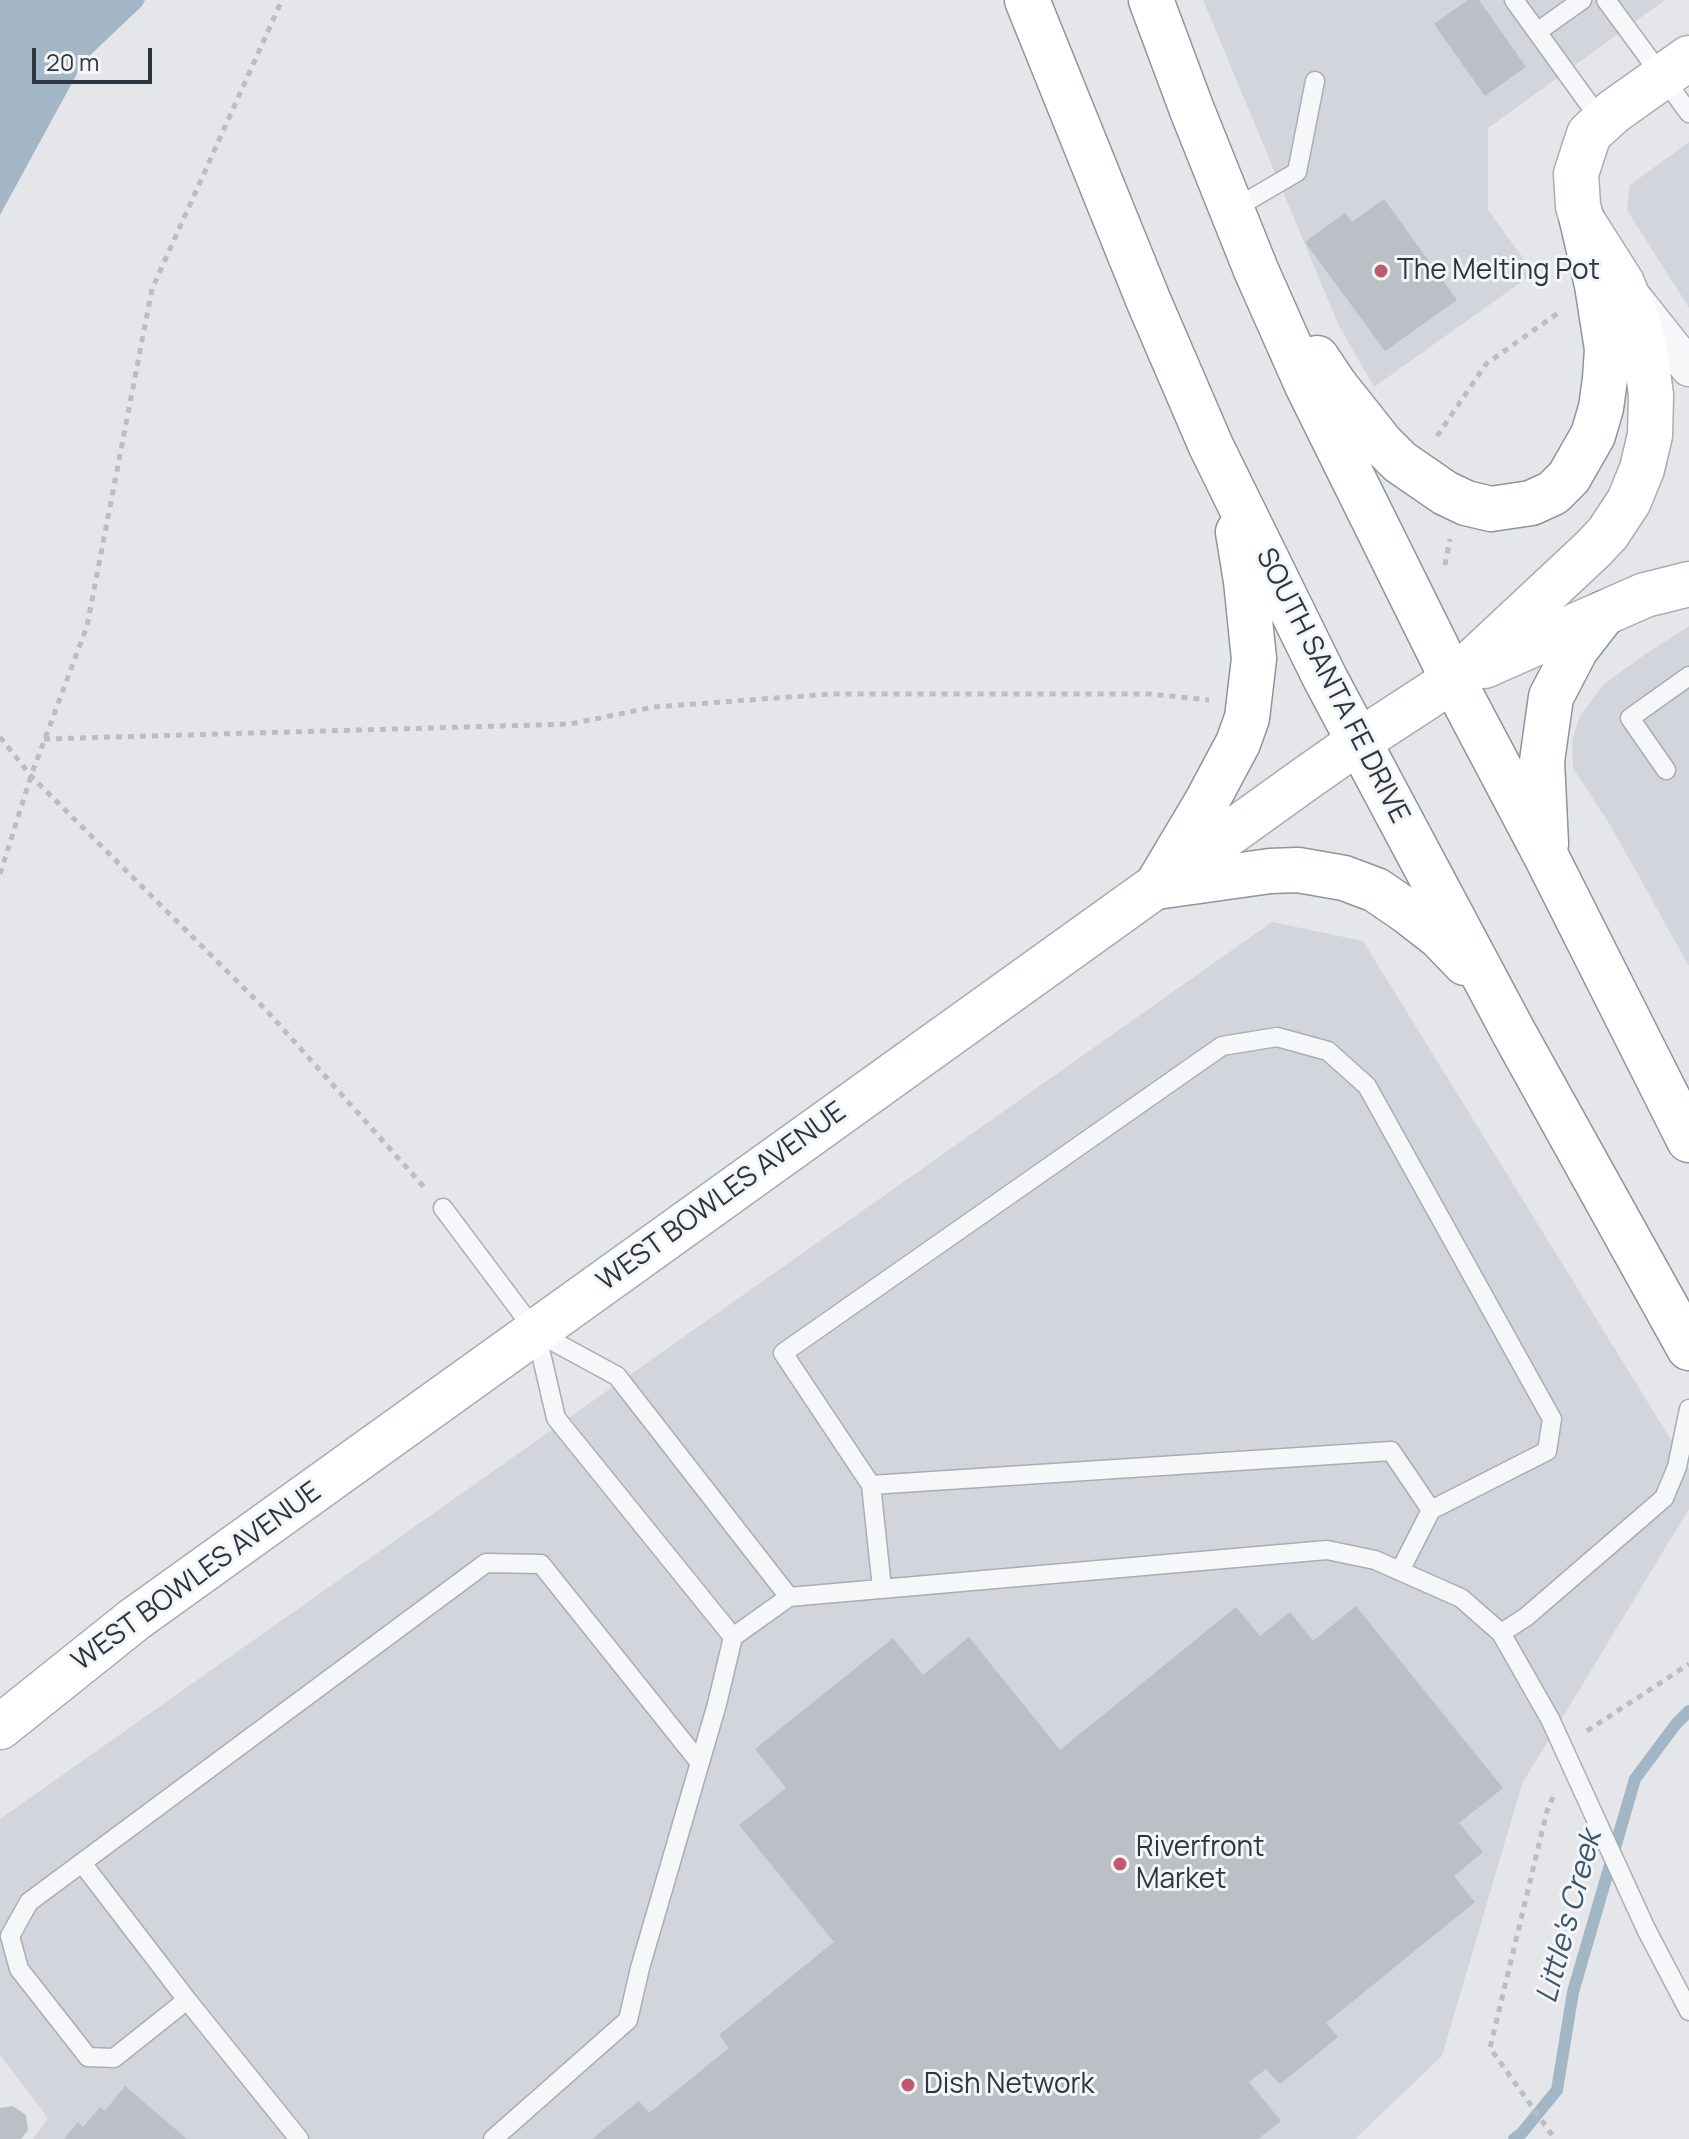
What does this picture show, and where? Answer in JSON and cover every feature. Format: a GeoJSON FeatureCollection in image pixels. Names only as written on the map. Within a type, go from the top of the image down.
{"type":"FeatureCollection","features":[{"type":"Feature","properties":{"kind":"main road","name":"SOUTH SANTA FE DRIVE"},"geometry":{"type":"LineString","coordinates":[[1027,0],[1211,446],[1358,742],[1689,1348]]}},
{"type":"Feature","properties":{"kind":"main road"},"geometry":{"type":"LineString","coordinates":[[1151,0],[1256,270],[1307,385],[1453,680],[1689,1140]]}},
{"type":"Feature","properties":{"kind":"main road"},"geometry":{"type":"LineString","coordinates":[[1256,270],[1335,385],[1381,443],[1422,479],[1466,503],[1491,509],[1531,503],[1553,493],[1569,477],[1593,435],[1601,408],[1607,349],[1597,285],[1578,206],[1576,174],[1596,128],[1676,68]]}},
{"type":"Feature","properties":{"kind":"main road","name":"WEST BOWLES AVENUE"},"geometry":{"type":"LineString","coordinates":[[1453,680],[1593,549],[1621,513],[1648,450],[1651,395],[1638,322],[1622,283],[1582,220]]}},
{"type":"Feature","properties":{"kind":"main road"},"geometry":{"type":"LineString","coordinates":[[1156,887],[1206,803],[1238,743],[1247,718],[1254,659],[1246,581],[1229,482]]}},
{"type":"Feature","properties":{"kind":"main road","name":"WEST BOWLES AVENUE"},"geometry":{"type":"LineString","coordinates":[[0,1727],[135,1619],[1358,742],[1453,680],[1645,595],[1689,584]]}},
{"type":"Feature","properties":{"kind":"main road"},"geometry":{"type":"LineString","coordinates":[[1547,858],[1542,761],[1551,697],[1576,649],[1604,613]]}},
{"type":"Feature","properties":{"kind":"main road"},"geometry":{"type":"LineString","coordinates":[[1156,887],[1270,871],[1298,870],[1344,878],[1376,890],[1408,912],[1440,937],[1494,994]]}},
{"type":"Feature","properties":{"kind":"street"},"geometry":{"type":"LineString","coordinates":[[1622,283],[1689,368]]}},
{"type":"Feature","properties":{"kind":"lane"},"geometry":{"type":"LineString","coordinates":[[1514,0],[1596,128]]}},
{"type":"Feature","properties":{"kind":"lane"},"geometry":{"type":"LineString","coordinates":[[1537,32],[1582,0]]}},
{"type":"Feature","properties":{"kind":"lane"},"geometry":{"type":"LineString","coordinates":[[1606,0],[1676,68],[1689,113]]}},
{"type":"Feature","properties":{"kind":"lane"},"geometry":{"type":"LineString","coordinates":[[1232,210],[1297,172],[1315,81]]}},
{"type":"Feature","properties":{"kind":"lane"},"geometry":{"type":"LineString","coordinates":[[1666,770],[1630,718],[1689,676]]}},
{"type":"Feature","properties":{"kind":"lane"},"geometry":{"type":"LineString","coordinates":[[882,1588],[871,1485],[783,1353],[1222,1046],[1277,1037],[1328,1051],[1367,1086],[1552,1419],[1547,1451],[1431,1510],[1400,1571]]}},
{"type":"Feature","properties":{"kind":"lane"},"geometry":{"type":"LineString","coordinates":[[443,1208],[536,1332],[556,1418],[733,1637]]}},
{"type":"Feature","properties":{"kind":"lane"},"geometry":{"type":"LineString","coordinates":[[536,1332],[617,1376],[789,1597]]}},
{"type":"Feature","properties":{"kind":"lane"},"geometry":{"type":"LineString","coordinates":[[1501,1633],[1526,1617],[1664,1498],[1677,1467],[1689,1409]]}},
{"type":"Feature","properties":{"kind":"lane"},"geometry":{"type":"LineString","coordinates":[[871,1485],[1391,1451],[1431,1510]]}},
{"type":"Feature","properties":{"kind":"lane"},"geometry":{"type":"LineString","coordinates":[[493,2139],[628,2020],[733,1637],[789,1597],[1327,1550],[1375,1560],[1461,1598],[1501,1633],[1550,1719],[1646,1929],[1689,2011]]}},
{"type":"Feature","properties":{"kind":"lane"},"geometry":{"type":"LineString","coordinates":[[187,2000],[114,2058],[88,2057],[19,1969],[10,1936],[29,1902],[486,1563],[541,1564],[700,1763]]}},
{"type":"Feature","properties":{"kind":"lane"},"geometry":{"type":"LineString","coordinates":[[82,1863],[299,2139]]}},
{"type":"Feature","properties":{"kind":"path"},"geometry":{"type":"LineString","coordinates":[[0,874],[31,776],[87,626],[152,289],[282,0]]}},
{"type":"Feature","properties":{"kind":"path"},"geometry":{"type":"LineString","coordinates":[[1437,436],[1486,364],[1558,313]]}},
{"type":"Feature","properties":{"kind":"path"},"geometry":{"type":"LineString","coordinates":[[1443,576],[1450,536]]}},
{"type":"Feature","properties":{"kind":"path"},"geometry":{"type":"LineString","coordinates":[[44,739],[570,724],[654,707],[830,694],[1150,694],[1218,701]]}},
{"type":"Feature","properties":{"kind":"path"},"geometry":{"type":"LineString","coordinates":[[0,737],[31,776],[267,1011],[443,1208]]}},
{"type":"Feature","properties":{"kind":"path"},"geometry":{"type":"LineString","coordinates":[[1581,1743],[1588,1729],[1689,1664]]}},
{"type":"Feature","properties":{"kind":"path"},"geometry":{"type":"LineString","coordinates":[[1553,1797],[1547,1811],[1490,2048],[1555,2138]]}},
{"type":"Feature","properties":{"kind":"shaded area"},"geometry":{"type":"Polygon","coordinates":[[[1203,0],[1665,0],[1488,128],[1488,210],[1534,273],[1374,387],[1339,326],[1203,0]]]}},
{"type":"Feature","properties":{"kind":"shaded area"},"geometry":{"type":"Polygon","coordinates":[[[1689,142],[1689,308],[1627,210],[1630,185],[1689,142]]]}},
{"type":"Feature","properties":{"kind":"shaded area"},"geometry":{"type":"Polygon","coordinates":[[[1689,626],[1689,966],[1610,825],[1573,768],[1572,740],[1580,716],[1603,685],[1689,626]]]}},
{"type":"Feature","properties":{"kind":"shaded area"},"geometry":{"type":"Polygon","coordinates":[[[1272,922],[1363,941],[1689,1469],[1689,1509],[1522,1784],[1442,2056],[1355,2139],[33,2139],[48,2118],[0,2055],[0,1819],[1272,922]]]}},
{"type":"Feature","properties":{"kind":"water"},"geometry":{"type":"Polygon","coordinates":[[[0,0],[145,0],[84,61],[0,215],[0,0]]]}},
{"type":"Feature","properties":{"kind":"building"},"geometry":{"type":"Polygon","coordinates":[[[1468,0],[1479,0],[1526,67],[1485,96],[1434,24],[1468,0]]]}},
{"type":"Feature","properties":{"kind":"building","name":"The Melting Pot"},"geometry":{"type":"Polygon","coordinates":[[[1384,199],[1457,300],[1385,351],[1305,242],[1345,213],[1352,222],[1384,199]]]}},
{"type":"Feature","properties":{"kind":"building","name":"Riverfront Market"},"geometry":{"type":"Polygon","coordinates":[[[1356,1606],[1503,1788],[1459,1823],[1483,1852],[1454,1876],[1475,1902],[1326,2023],[1338,2037],[1280,2084],[1266,2069],[1249,2082],[1281,2121],[1258,2139],[592,2139],[639,2101],[649,2113],[729,2048],[719,2035],[834,1942],[739,1825],[786,1788],[755,1749],[893,1638],[923,1675],[969,1637],[1060,1750],[1236,1607],[1260,1636],[1290,1612],[1313,1641],[1356,1606]]]}},
{"type":"Feature","properties":{"kind":"building"},"geometry":{"type":"Polygon","coordinates":[[[125,2086],[187,2139],[64,2139],[78,2122],[83,2127],[100,2107],[105,2111],[125,2086]]]}},
{"type":"Feature","properties":{"kind":"building"},"geometry":{"type":"Polygon","coordinates":[[[13,2106],[26,2115],[28,2130],[21,2139],[0,2139],[0,2108],[13,2106]]]}},
{"type":"Feature","properties":{"kind":"waterway","name":"Little's Creek"},"geometry":{"type":"LineString","coordinates":[[1514,2139],[1557,2090],[1573,1992],[1635,1779],[1689,1711]]}},
{"type":"Feature","properties":{"kind":"place","name":"The Melting Pot"},"geometry":{"type":"Point","coordinates":[1381,271]}},
{"type":"Feature","properties":{"kind":"place","name":"Riverfront Market"},"geometry":{"type":"Point","coordinates":[1120,1864]}},
{"type":"Feature","properties":{"kind":"place","name":"Dish Network"},"geometry":{"type":"Point","coordinates":[908,2085]}}]}
